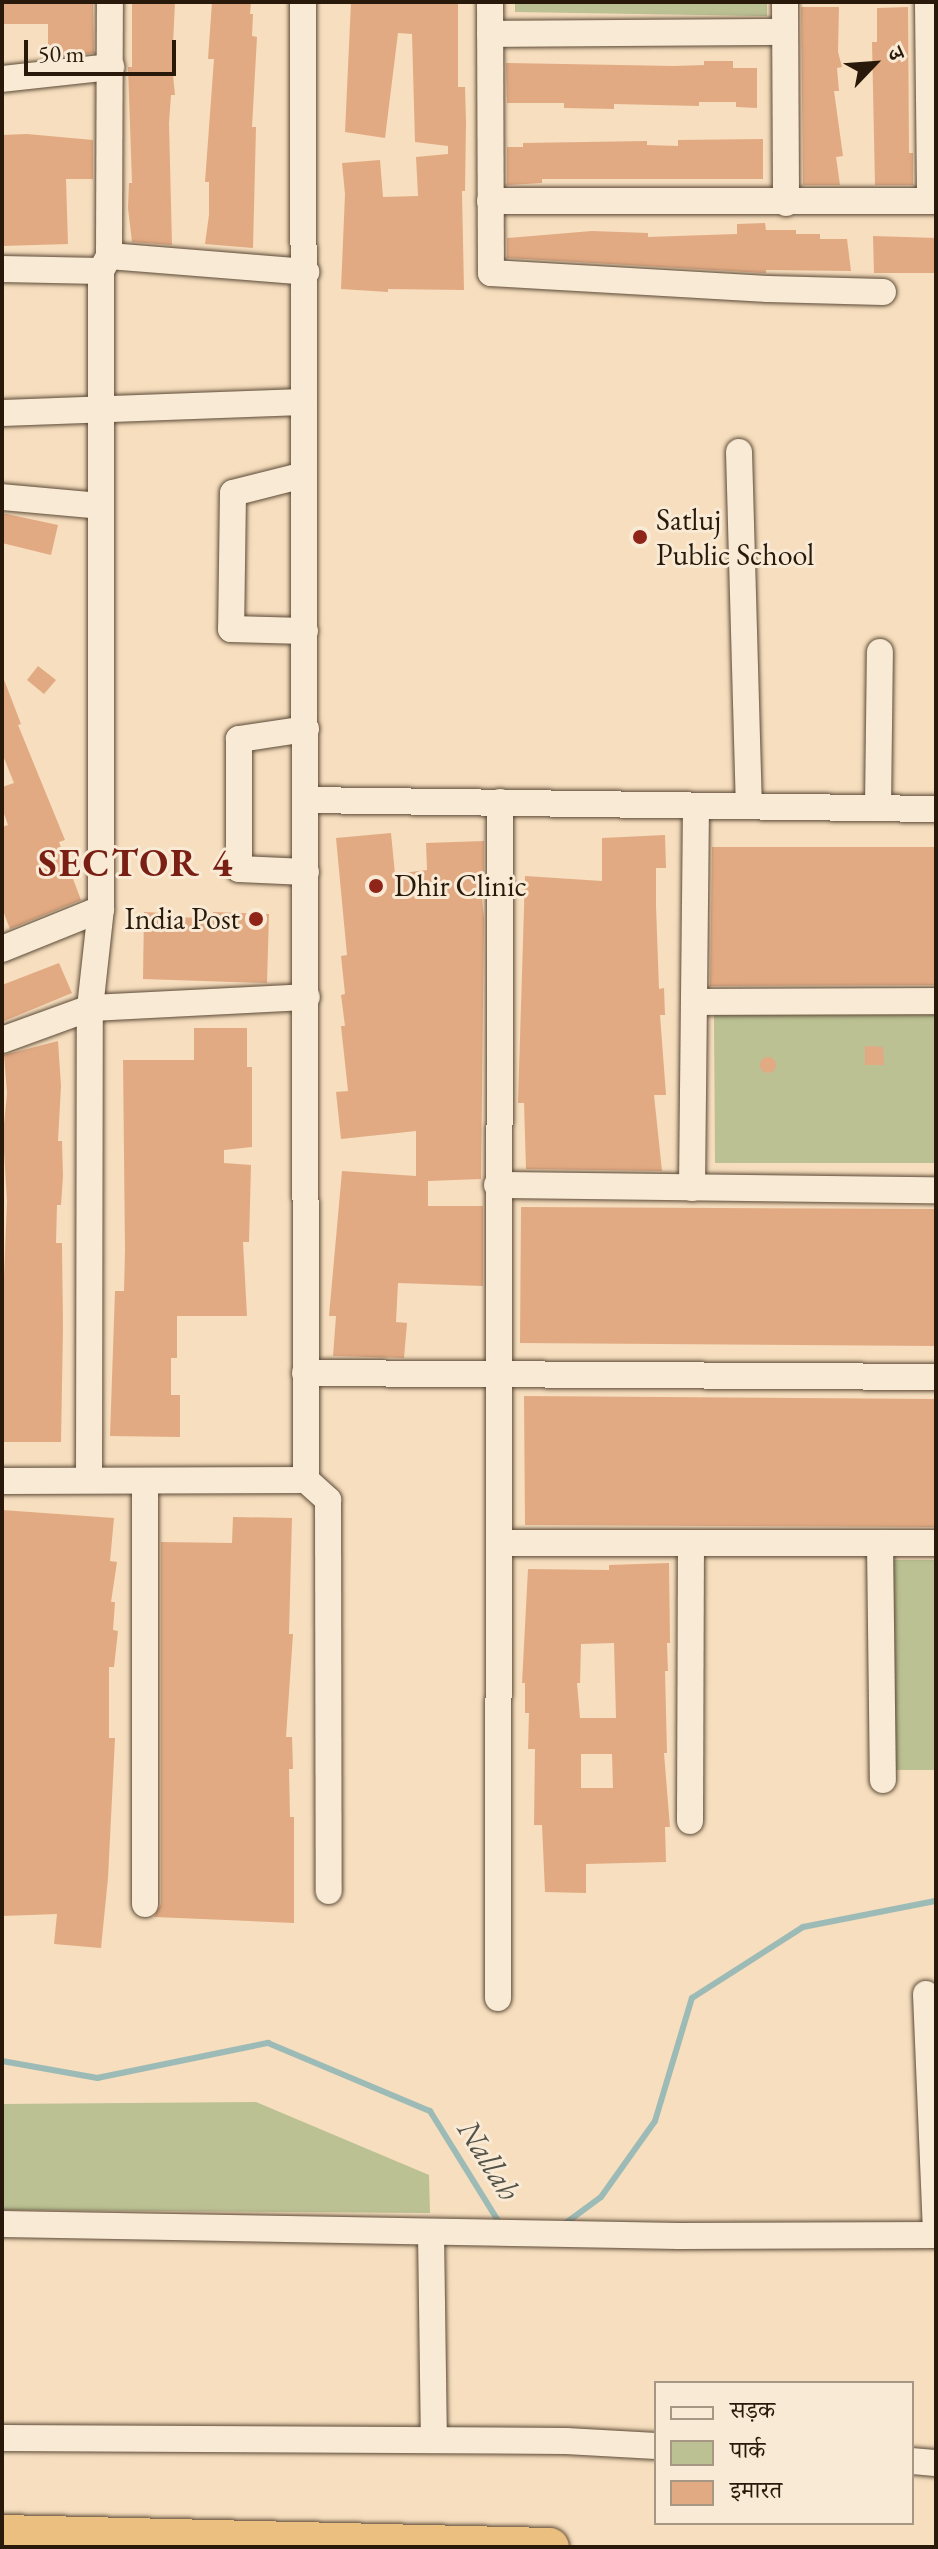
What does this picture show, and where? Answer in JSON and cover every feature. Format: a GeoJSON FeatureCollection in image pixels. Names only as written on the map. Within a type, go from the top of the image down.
{"type":"FeatureCollection","features":[{"type":"Feature","properties":{"kind":"highway"},"geometry":{"type":"LineString","coordinates":[[2,2534],[550,2547]]}},
{"type":"Feature","properties":{"kind":"street"},"geometry":{"type":"LineString","coordinates":[[89,1480],[90,1008],[101,909],[101,409],[111,67],[110,2]]}},
{"type":"Feature","properties":{"kind":"street"},"geometry":{"type":"LineString","coordinates":[[303,2],[306,272],[303,402],[306,1480]]}},
{"type":"Feature","properties":{"kind":"street"},"geometry":{"type":"LineString","coordinates":[[490,2],[491,273],[768,289],[883,292]]}},
{"type":"Feature","properties":{"kind":"street"},"geometry":{"type":"LineString","coordinates":[[785,2],[786,203]]}},
{"type":"Feature","properties":{"kind":"street"},"geometry":{"type":"LineString","coordinates":[[490,201],[933,201],[928,2]]}},
{"type":"Feature","properties":{"kind":"street"},"geometry":{"type":"LineString","coordinates":[[490,34],[785,32]]}},
{"type":"Feature","properties":{"kind":"street"},"geometry":{"type":"LineString","coordinates":[[2,79],[111,67]]}},
{"type":"Feature","properties":{"kind":"street"},"geometry":{"type":"LineString","coordinates":[[2,269],[105,263],[306,272]]}},
{"type":"Feature","properties":{"kind":"street"},"geometry":{"type":"LineString","coordinates":[[2,413],[303,402]]}},
{"type":"Feature","properties":{"kind":"street"},"geometry":{"type":"LineString","coordinates":[[739,452],[749,806]]}},
{"type":"Feature","properties":{"kind":"street"},"geometry":{"type":"LineString","coordinates":[[304,475],[233,493],[231,629],[305,631]]}},
{"type":"Feature","properties":{"kind":"street"},"geometry":{"type":"LineString","coordinates":[[2,497],[101,506]]}},
{"type":"Feature","properties":{"kind":"street"},"geometry":{"type":"LineString","coordinates":[[878,808],[880,652]]}},
{"type":"Feature","properties":{"kind":"street"},"geometry":{"type":"LineString","coordinates":[[306,729],[239,739],[239,869],[306,872]]}},
{"type":"Feature","properties":{"kind":"street"},"geometry":{"type":"LineString","coordinates":[[306,800],[936,809]]}},
{"type":"Feature","properties":{"kind":"street"},"geometry":{"type":"LineString","coordinates":[[498,1998],[500,802]]}},
{"type":"Feature","properties":{"kind":"street"},"geometry":{"type":"LineString","coordinates":[[692,1188],[696,806]]}},
{"type":"Feature","properties":{"kind":"street"},"geometry":{"type":"LineString","coordinates":[[2,949],[101,909]]}},
{"type":"Feature","properties":{"kind":"street"},"geometry":{"type":"LineString","coordinates":[[2,1040],[90,1008],[307,997]]}},
{"type":"Feature","properties":{"kind":"street"},"geometry":{"type":"LineString","coordinates":[[695,1002],[936,1001]]}},
{"type":"Feature","properties":{"kind":"street"},"geometry":{"type":"LineString","coordinates":[[497,1185],[936,1190]]}},
{"type":"Feature","properties":{"kind":"street"},"geometry":{"type":"LineString","coordinates":[[305,1373],[936,1377]]}},
{"type":"Feature","properties":{"kind":"street"},"geometry":{"type":"LineString","coordinates":[[2,1481],[306,1480],[328,1500],[329,1891]]}},
{"type":"Feature","properties":{"kind":"street"},"geometry":{"type":"LineString","coordinates":[[145,1481],[145,1904]]}},
{"type":"Feature","properties":{"kind":"street"},"geometry":{"type":"LineString","coordinates":[[499,1543],[936,1543]]}},
{"type":"Feature","properties":{"kind":"street"},"geometry":{"type":"LineString","coordinates":[[880,1543],[883,1780]]}},
{"type":"Feature","properties":{"kind":"street"},"geometry":{"type":"LineString","coordinates":[[690,1821],[691,1544]]}},
{"type":"Feature","properties":{"kind":"street"},"geometry":{"type":"LineString","coordinates":[[2,2224],[431,2232],[936,2232],[926,1994]]}},
{"type":"Feature","properties":{"kind":"street"},"geometry":{"type":"LineString","coordinates":[[431,2232],[434,2440]]}},
{"type":"Feature","properties":{"kind":"street"},"geometry":{"type":"LineString","coordinates":[[2,2438],[566,2441],[654,2446]]}},
{"type":"Feature","properties":{"kind":"street"},"geometry":{"type":"LineString","coordinates":[[914,2461],[936,2463]]}},
{"type":"Feature","properties":{"kind":"green space"},"geometry":{"type":"Polygon","coordinates":[[[515,2],[767,2],[767,16],[515,12],[515,2]]]}},
{"type":"Feature","properties":{"kind":"green space"},"geometry":{"type":"Polygon","coordinates":[[[714,1015],[936,1015],[936,1163],[715,1163],[714,1015]]]}},
{"type":"Feature","properties":{"kind":"green space"},"geometry":{"type":"Polygon","coordinates":[[[890,1560],[936,1560],[936,1770],[892,1770],[890,1560]]]}},
{"type":"Feature","properties":{"kind":"green space"},"geometry":{"type":"Polygon","coordinates":[[[256,2102],[429,2175],[430,2213],[2,2210],[2,2104],[256,2102]]]}},
{"type":"Feature","properties":{"kind":"building"},"geometry":{"type":"Polygon","coordinates":[[[2,2],[93,2],[94,53],[48,58],[48,24],[2,24],[2,2]]]}},
{"type":"Feature","properties":{"kind":"building"},"geometry":{"type":"Polygon","coordinates":[[[132,2],[175,2],[172,65],[175,95],[171,95],[169,123],[172,245],[132,242],[128,208],[129,183],[132,183],[128,67],[132,67],[132,2]]]}},
{"type":"Feature","properties":{"kind":"building"},"geometry":{"type":"Polygon","coordinates":[[[212,2],[251,2],[252,36],[257,37],[252,127],[256,127],[253,248],[205,244],[209,182],[205,182],[214,59],[208,59],[212,2]]]}},
{"type":"Feature","properties":{"kind":"building"},"geometry":{"type":"Polygon","coordinates":[[[351,2],[458,2],[458,87],[465,87],[466,123],[465,191],[462,191],[464,290],[388,289],[388,292],[341,289],[345,194],[342,163],[380,160],[383,197],[418,196],[416,157],[448,154],[448,146],[415,142],[412,34],[398,33],[385,138],[345,132],[351,2]]]}},
{"type":"Feature","properties":{"kind":"building"},"geometry":{"type":"Polygon","coordinates":[[[801,7],[839,7],[838,52],[842,67],[837,68],[839,91],[834,91],[843,156],[836,157],[840,185],[803,185],[801,7]]]}},
{"type":"Feature","properties":{"kind":"building"},"geometry":{"type":"Polygon","coordinates":[[[908,7],[909,153],[913,153],[913,185],[875,185],[872,42],[877,42],[877,8],[908,7]]]}},
{"type":"Feature","properties":{"kind":"building"},"geometry":{"type":"Polygon","coordinates":[[[704,61],[733,61],[733,68],[757,68],[757,108],[736,107],[736,102],[699,102],[699,106],[614,104],[614,109],[564,108],[564,103],[507,103],[506,63],[674,66],[704,65],[704,61]]]}},
{"type":"Feature","properties":{"kind":"building"},"geometry":{"type":"Polygon","coordinates":[[[2,135],[93,140],[93,179],[66,179],[68,244],[2,246],[2,135]]]}},
{"type":"Feature","properties":{"kind":"building"},"geometry":{"type":"Polygon","coordinates":[[[763,139],[763,179],[542,179],[542,183],[507,185],[507,147],[523,147],[523,143],[647,141],[647,145],[678,146],[678,140],[763,139]]]}},
{"type":"Feature","properties":{"kind":"building"},"geometry":{"type":"Polygon","coordinates":[[[765,223],[766,230],[796,230],[796,234],[820,234],[820,239],[847,239],[851,271],[766,270],[766,273],[507,258],[507,238],[592,231],[648,233],[648,237],[737,234],[737,224],[765,223]]]}},
{"type":"Feature","properties":{"kind":"building"},"geometry":{"type":"Polygon","coordinates":[[[873,236],[936,238],[936,273],[874,273],[873,236]]]}},
{"type":"Feature","properties":{"kind":"building"},"geometry":{"type":"Polygon","coordinates":[[[2,513],[58,525],[51,555],[2,543],[2,513]]]}},
{"type":"Feature","properties":{"kind":"building"},"geometry":{"type":"Polygon","coordinates":[[[38,666],[56,680],[44,694],[27,680],[38,666]]]}},
{"type":"Feature","properties":{"kind":"building"},"geometry":{"type":"Polygon","coordinates":[[[3,677],[21,724],[18,725],[65,840],[59,842],[81,900],[10,929],[2,908],[2,827],[8,825],[2,808],[2,787],[14,783],[2,753],[3,677]]]}},
{"type":"Feature","properties":{"kind":"building"},"geometry":{"type":"Polygon","coordinates":[[[391,833],[395,874],[427,870],[426,843],[484,841],[484,889],[481,889],[484,918],[481,1179],[428,1181],[428,1206],[483,1206],[483,1286],[398,1283],[396,1322],[407,1323],[404,1358],[333,1356],[336,1316],[329,1316],[342,1171],[416,1176],[416,1131],[341,1139],[336,1092],[348,1091],[341,1026],[345,1026],[341,995],[345,994],[341,956],[347,955],[336,838],[391,833]]]}},
{"type":"Feature","properties":{"kind":"building"},"geometry":{"type":"Polygon","coordinates":[[[665,835],[666,868],[656,868],[659,989],[664,988],[665,1015],[660,1015],[666,1095],[654,1095],[662,1171],[526,1169],[524,1103],[518,1103],[525,876],[602,881],[602,838],[665,835]]]}},
{"type":"Feature","properties":{"kind":"building"},"geometry":{"type":"Polygon","coordinates":[[[712,847],[936,847],[936,985],[710,986],[712,847]]]}},
{"type":"Feature","properties":{"kind":"building"},"geometry":{"type":"Polygon","coordinates":[[[144,912],[162,913],[162,917],[213,918],[213,912],[269,914],[267,983],[143,979],[144,912]]]}},
{"type":"Feature","properties":{"kind":"building"},"geometry":{"type":"Polygon","coordinates":[[[59,963],[72,993],[2,1022],[2,985],[59,963]]]}},
{"type":"Feature","properties":{"kind":"building"},"geometry":{"type":"Polygon","coordinates":[[[194,1028],[247,1028],[247,1067],[252,1067],[252,1147],[224,1150],[224,1163],[251,1165],[249,1242],[243,1242],[247,1316],[177,1316],[177,1358],[171,1358],[171,1395],[180,1395],[180,1437],[110,1436],[115,1291],[124,1291],[123,1060],[194,1060],[194,1028]]]}},
{"type":"Feature","properties":{"kind":"building"},"geometry":{"type":"Polygon","coordinates":[[[58,1041],[61,1086],[58,1141],[62,1141],[63,1176],[61,1205],[57,1205],[56,1243],[62,1243],[61,1442],[3,1442],[2,1326],[7,1201],[3,1135],[7,1093],[4,1055],[58,1041]]]}},
{"type":"Feature","properties":{"kind":"building"},"geometry":{"type":"Polygon","coordinates":[[[865,1046],[883,1047],[884,1065],[865,1065],[865,1046]]]}},
{"type":"Feature","properties":{"kind":"building"},"geometry":{"type":"Polygon","coordinates":[[[765,1057],[771,1057],[776,1065],[774,1071],[765,1073],[760,1068],[760,1062],[765,1057]]]}},
{"type":"Feature","properties":{"kind":"building"},"geometry":{"type":"Polygon","coordinates":[[[521,1207],[936,1209],[936,1346],[520,1343],[521,1207]]]}},
{"type":"Feature","properties":{"kind":"building"},"geometry":{"type":"Polygon","coordinates":[[[524,1396],[936,1399],[936,1527],[525,1525],[524,1396]]]}},
{"type":"Feature","properties":{"kind":"building"},"geometry":{"type":"Polygon","coordinates":[[[2,1510],[114,1518],[110,1561],[117,1562],[111,1602],[115,1602],[113,1630],[118,1631],[114,1667],[109,1667],[109,1738],[115,1738],[101,1948],[54,1944],[57,1914],[2,1916],[2,1510]]]}},
{"type":"Feature","properties":{"kind":"building"},"geometry":{"type":"Polygon","coordinates":[[[233,1517],[292,1518],[289,1634],[293,1634],[286,1737],[292,1737],[293,1769],[289,1769],[290,1817],[294,1817],[294,1923],[154,1917],[161,1904],[161,1542],[232,1543],[233,1517]]]}},
{"type":"Feature","properties":{"kind":"building"},"geometry":{"type":"Polygon","coordinates":[[[669,1563],[670,1643],[667,1643],[668,1671],[665,1671],[667,1753],[664,1753],[670,1827],[665,1827],[666,1862],[586,1864],[586,1893],[545,1892],[542,1825],[534,1825],[535,1749],[528,1749],[529,1713],[525,1713],[525,1683],[522,1683],[528,1569],[609,1570],[609,1565],[669,1563]],[[614,1643],[581,1644],[580,1683],[577,1683],[580,1718],[616,1718],[614,1643]],[[581,1754],[581,1788],[613,1788],[612,1754],[581,1754]]]}},
{"type":"Feature","properties":{"kind":"waterway","name":"Nallah"},"geometry":{"type":"LineString","coordinates":[[563,2225],[601,2197],[655,2121],[692,1998],[803,1927],[936,1901]]}},
{"type":"Feature","properties":{"kind":"waterway","name":"Nallah"},"geometry":{"type":"LineString","coordinates":[[2,2061],[97,2078],[268,2043],[430,2111],[500,2224]]}},
{"type":"Feature","properties":{"kind":"place","name":"Satluj Public School"},"geometry":{"type":"Point","coordinates":[640,537]}},
{"type":"Feature","properties":{"kind":"place","name":"Dhir Clinic"},"geometry":{"type":"Point","coordinates":[376,886]}},
{"type":"Feature","properties":{"kind":"place","name":"India Post"},"geometry":{"type":"Point","coordinates":[256,919]}},
{"type":"Feature","properties":{"kind":"district","name":"SECTOR 4"},"geometry":{"type":"Point","coordinates":[136,863]}}]}
